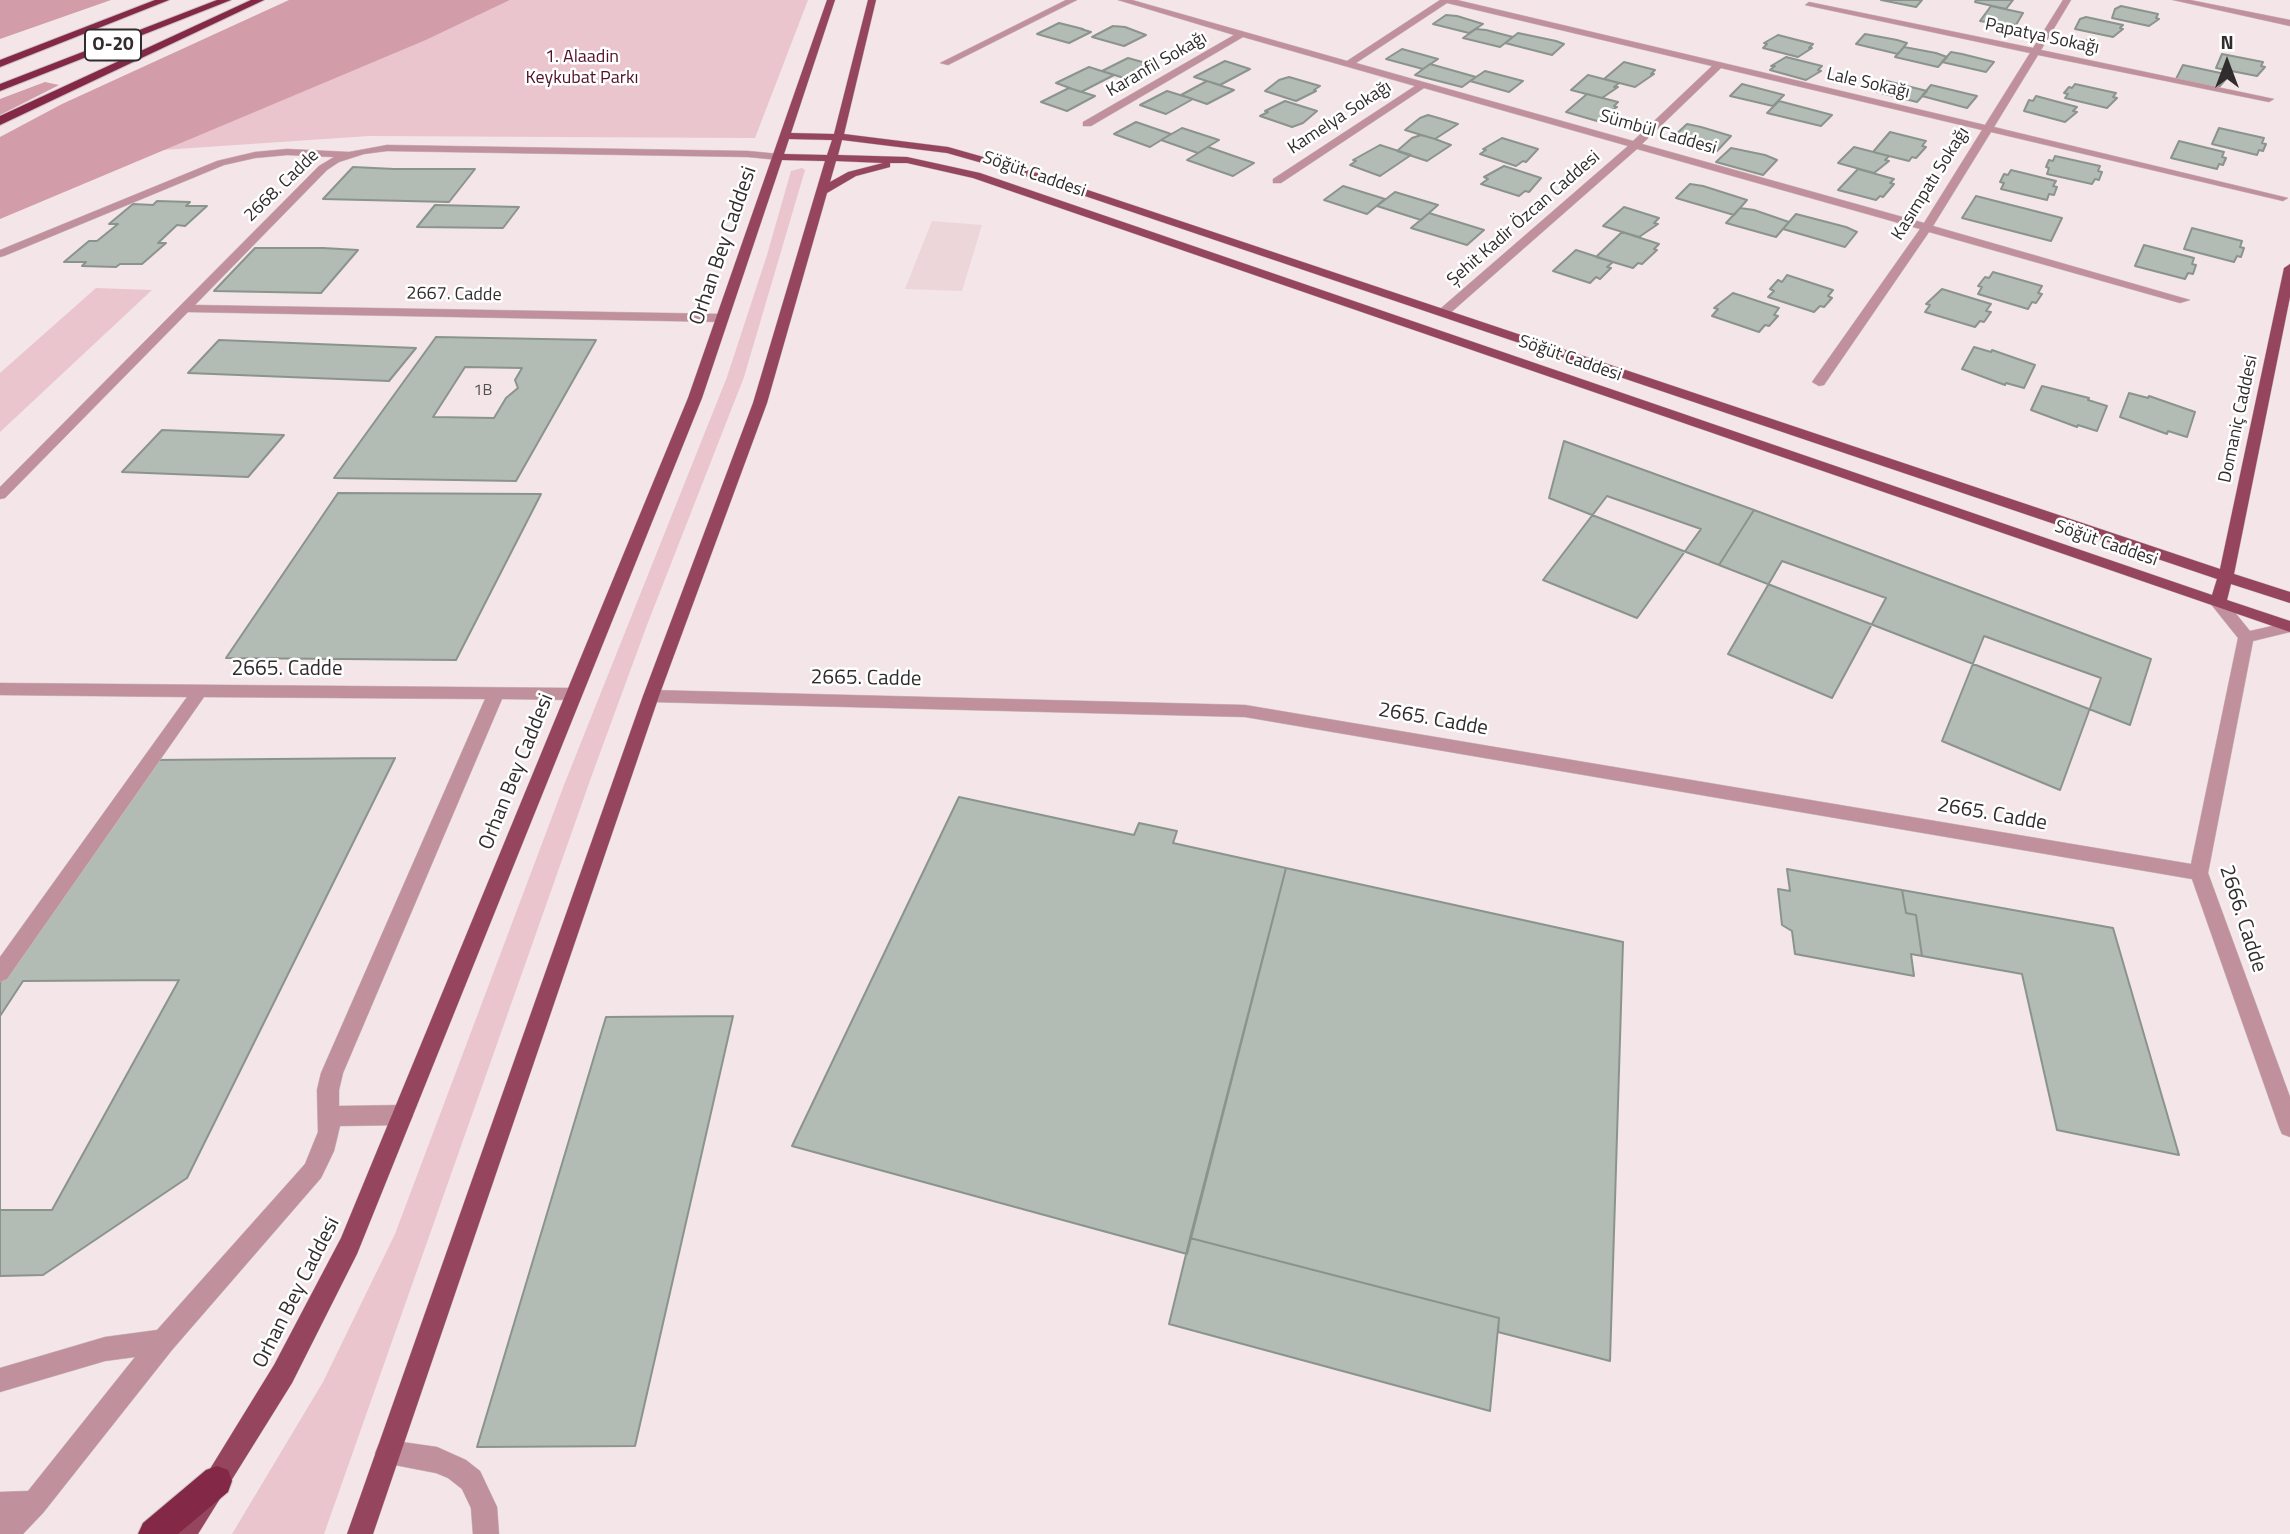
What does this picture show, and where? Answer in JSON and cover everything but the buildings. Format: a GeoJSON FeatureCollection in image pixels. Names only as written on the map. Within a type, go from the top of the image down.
{"type":"FeatureCollection","features":[{"type":"Feature","properties":{"kind":"highway"},"geometry":{"type":"LineString","coordinates":[[0,55],[151,0]]}},
{"type":"Feature","properties":{"kind":"highway","name":"O-20"},"geometry":{"type":"LineString","coordinates":[[0,64],[164,0]]}},
{"type":"Feature","properties":{"kind":"highway","name":"O-20"},"geometry":{"type":"LineString","coordinates":[[0,88],[226,0]]}},
{"type":"Feature","properties":{"kind":"highway"},"geometry":{"type":"LineString","coordinates":[[0,121],[259,0]]}},
{"type":"Feature","properties":{"kind":"highway"},"geometry":{"type":"LineString","coordinates":[[154,1534],[217,1481]]}},
{"type":"Feature","properties":{"kind":"main road","name":"Orhan Bey Caddesi"},"geometry":{"type":"LineString","coordinates":[[183,1534],[283,1374],[349,1246],[695,398],[831,0]]}},
{"type":"Feature","properties":{"kind":"main road"},"geometry":{"type":"LineString","coordinates":[[360,1534],[651,696],[760,403],[832,158],[872,0]]}},
{"type":"Feature","properties":{"kind":"main road","name":"Söğüt Caddesi"},"geometry":{"type":"LineString","coordinates":[[786,136],[838,136],[898,142],[982,159],[2290,598]]}},
{"type":"Feature","properties":{"kind":"main road","name":"Söğüt Caddesi"},"geometry":{"type":"LineString","coordinates":[[779,157],[923,162],[1014,188],[2218,603],[2289,624]]}},
{"type":"Feature","properties":{"kind":"main road"},"geometry":{"type":"LineString","coordinates":[[822,191],[852,174],[872,168],[923,162]]}},
{"type":"Feature","properties":{"kind":"main road","name":"Domaniç Caddesi"},"geometry":{"type":"LineString","coordinates":[[2218,603],[2226,576],[2290,268]]}},
{"type":"Feature","properties":{"kind":"street"},"geometry":{"type":"LineString","coordinates":[[945,63],[1073,0]]}},
{"type":"Feature","properties":{"kind":"street","name":"Sümbül Caddesi"},"geometry":{"type":"LineString","coordinates":[[1122,0],[2184,300]]}},
{"type":"Feature","properties":{"kind":"street"},"geometry":{"type":"LineString","coordinates":[[1348,64],[1446,0]]}},
{"type":"Feature","properties":{"kind":"street","name":"Lale Sokağı"},"geometry":{"type":"LineString","coordinates":[[1446,0],[2283,198]]}},
{"type":"Feature","properties":{"kind":"street","name":"Kasımpatı Sokağı"},"geometry":{"type":"LineString","coordinates":[[1819,382],[1927,227],[2067,0]]}},
{"type":"Feature","properties":{"kind":"street"},"geometry":{"type":"LineString","coordinates":[[2177,0],[2290,23]]}},
{"type":"Feature","properties":{"kind":"street","name":"Papatya Sokağı"},"geometry":{"type":"LineString","coordinates":[[1809,5],[2269,99]]}},
{"type":"Feature","properties":{"kind":"street","name":"Karanfil Sokağı"},"geometry":{"type":"LineString","coordinates":[[1087,124],[1242,34]]}},
{"type":"Feature","properties":{"kind":"street","name":"Şehit Kadir Özcan Caddesi"},"geometry":{"type":"LineString","coordinates":[[1444,312],[1635,145],[1718,65]]}},
{"type":"Feature","properties":{"kind":"street","name":"Kamelya Sokağı"},"geometry":{"type":"LineString","coordinates":[[1277,181],[1422,85]]}},
{"type":"Feature","properties":{"kind":"street","name":"2668. Cadde"},"geometry":{"type":"LineString","coordinates":[[0,495],[323,168],[349,154],[387,148],[748,154],[779,157]]}},
{"type":"Feature","properties":{"kind":"street"},"geometry":{"type":"LineString","coordinates":[[0,254],[221,163],[255,155],[287,152],[349,154]]}},
{"type":"Feature","properties":{"kind":"street","name":"2667. Cadde"},"geometry":{"type":"LineString","coordinates":[[185,308],[723,318]]}},
{"type":"Feature","properties":{"kind":"street"},"geometry":{"type":"LineString","coordinates":[[2218,603],[2246,637],[2289,624]]}},
{"type":"Feature","properties":{"kind":"street","name":"2666. Cadde"},"geometry":{"type":"LineString","coordinates":[[2246,637],[2199,873],[2290,1127]]}},
{"type":"Feature","properties":{"kind":"street","name":"2665. Cadde"},"geometry":{"type":"LineString","coordinates":[[0,689],[198,693],[573,694]]}},
{"type":"Feature","properties":{"kind":"street"},"geometry":{"type":"LineString","coordinates":[[0,973],[198,693]]}},
{"type":"Feature","properties":{"kind":"street"},"geometry":{"type":"LineString","coordinates":[[4,1534],[34,1504],[163,1340],[313,1171],[323,1151],[332,1073],[496,693]]}},
{"type":"Feature","properties":{"kind":"street","name":"2665. Cadde"},"geometry":{"type":"LineString","coordinates":[[651,696],[1245,711],[2199,873]]}},
{"type":"Feature","properties":{"kind":"street"},"geometry":{"type":"LineString","coordinates":[[329,1116],[402,1115]]}},
{"type":"Feature","properties":{"kind":"street"},"geometry":{"type":"LineString","coordinates":[[0,1380],[105,1349],[163,1340]]}},
{"type":"Feature","properties":{"kind":"street"},"geometry":{"type":"LineString","coordinates":[[388,1453],[437,1460],[457,1469],[471,1480],[484,1507],[486,1534]]}},
{"type":"Feature","properties":{"kind":"street"},"geometry":{"type":"LineString","coordinates":[[0,1505],[34,1504]]}},
{"type":"Feature","properties":{"kind":"shaded area"},"geometry":{"type":"Polygon","coordinates":[[[0,0],[111,0],[0,39],[0,0]]]}},
{"type":"Feature","properties":{"kind":"shaded area"},"geometry":{"type":"Polygon","coordinates":[[[289,0],[510,0],[426,40],[0,219],[0,137],[62,104],[289,0]]]}},
{"type":"Feature","properties":{"kind":"shaded area"},"geometry":{"type":"Polygon","coordinates":[[[45,82],[59,85],[0,115],[0,99],[45,82]]]}},
{"type":"Feature","properties":{"kind":"shaded area"},"geometry":{"type":"Polygon","coordinates":[[[932,221],[982,225],[962,291],[905,289],[932,221]]]}},
{"type":"Feature","properties":{"kind":"green space","name":"1. Alaadin Keykubat Parkı"},"geometry":{"type":"Polygon","coordinates":[[[510,0],[808,0],[755,138],[369,136],[162,150],[426,40],[510,0]]]}},
{"type":"Feature","properties":{"kind":"green space"},"geometry":{"type":"Polygon","coordinates":[[[802,168],[805,170],[744,377],[593,772],[324,1534],[232,1534],[323,1382],[395,1234],[564,785],[727,377],[791,171],[802,168]]]}},
{"type":"Feature","properties":{"kind":"green space"},"geometry":{"type":"Polygon","coordinates":[[[96,288],[152,290],[0,432],[0,373],[96,288]]]}}]}
